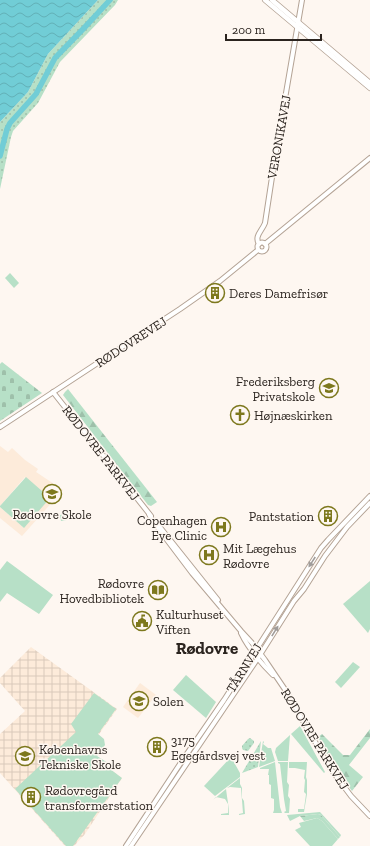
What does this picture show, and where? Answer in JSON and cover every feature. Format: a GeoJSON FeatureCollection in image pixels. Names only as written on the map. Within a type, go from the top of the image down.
{"type":"FeatureCollection","features":[{"type":"Feature","properties":{"kind":"main road"},"geometry":{"type":"LineString","coordinates":[[265,0],[370,83]]}},
{"type":"Feature","properties":{"kind":"main road"},"geometry":{"type":"LineString","coordinates":[[272,0],[298,25],[370,88]]}},
{"type":"Feature","properties":{"kind":"street","name":"VERONIKAVEJ"},"geometry":{"type":"LineString","coordinates":[[259,244],[257,238],[265,223],[302,0]]}},
{"type":"Feature","properties":{"kind":"street"},"geometry":{"type":"LineString","coordinates":[[265,244],[265,251],[261,252],[258,250],[257,247],[259,244],[265,244],[370,158]]}},
{"type":"Feature","properties":{"kind":"street","name":"RØDOVREVEJ"},"geometry":{"type":"LineString","coordinates":[[0,427],[180,309],[220,281],[258,250]]}},
{"type":"Feature","properties":{"kind":"street","name":"RØDOVRE PARKVEJ"},"geometry":{"type":"LineString","coordinates":[[53,392],[149,514],[179,555],[212,593],[229,617],[246,636],[259,656],[274,672],[293,702],[330,768],[351,796],[370,816]]}},
{"type":"Feature","properties":{"kind":"street","name":"TÅRNVEJ"},"geometry":{"type":"LineString","coordinates":[[126,846],[224,700],[326,541],[370,496]]}},
{"type":"Feature","properties":{"kind":"street","name":"TÅRNVEJ"},"geometry":{"type":"LineString","coordinates":[[131,846],[331,547],[347,527],[370,503]]}},
{"type":"Feature","properties":{"kind":"shaded area","name":"Rødovre Skole"},"geometry":{"type":"Polygon","coordinates":[[[0,446],[8,452],[12,448],[38,469],[36,472],[63,490],[22,536],[0,518],[0,507],[24,528],[25,477],[0,506],[0,446]]]}},
{"type":"Feature","properties":{"kind":"shaded area"},"geometry":{"type":"Polygon","coordinates":[[[31,647],[117,709],[97,737],[94,758],[122,778],[85,834],[74,846],[65,846],[0,773],[0,734],[25,711],[0,683],[0,678],[31,647]]]}},
{"type":"Feature","properties":{"kind":"shaded area","name":"Solen"},"geometry":{"type":"Polygon","coordinates":[[[140,683],[156,695],[138,718],[123,707],[140,683]]]}},
{"type":"Feature","properties":{"kind":"green space"},"geometry":{"type":"Polygon","coordinates":[[[98,0],[118,0],[115,5],[60,62],[38,103],[13,131],[0,189],[0,122],[28,92],[48,54],[98,0]]]}},
{"type":"Feature","properties":{"kind":"green space"},"geometry":{"type":"Polygon","coordinates":[[[10,273],[19,283],[14,288],[5,278],[10,273]]]}},
{"type":"Feature","properties":{"kind":"green space"},"geometry":{"type":"Polygon","coordinates":[[[2,362],[42,393],[0,421],[0,364],[2,362]]]}},
{"type":"Feature","properties":{"kind":"green space"},"geometry":{"type":"Polygon","coordinates":[[[68,389],[157,502],[151,506],[148,505],[63,395],[68,389]]]}},
{"type":"Feature","properties":{"kind":"green space"},"geometry":{"type":"Polygon","coordinates":[[[26,477],[50,498],[24,528],[0,506],[26,477]]]}},
{"type":"Feature","properties":{"kind":"green space"},"geometry":{"type":"Polygon","coordinates":[[[70,513],[72,519],[61,521],[60,515],[70,513]]]}},
{"type":"Feature","properties":{"kind":"green space"},"geometry":{"type":"Polygon","coordinates":[[[7,561],[53,595],[39,614],[7,593],[0,602],[0,570],[7,561]]]}},
{"type":"Feature","properties":{"kind":"green space"},"geometry":{"type":"Polygon","coordinates":[[[370,581],[370,629],[368,633],[343,604],[370,581]]]}},
{"type":"Feature","properties":{"kind":"green space"},"geometry":{"type":"Polygon","coordinates":[[[353,662],[360,667],[341,688],[335,682],[353,662]]]}},
{"type":"Feature","properties":{"kind":"green space"},"geometry":{"type":"Polygon","coordinates":[[[186,675],[216,702],[206,718],[173,690],[186,675]]]}},
{"type":"Feature","properties":{"kind":"green space"},"geometry":{"type":"Polygon","coordinates":[[[94,693],[116,709],[98,734],[104,739],[105,745],[97,756],[108,763],[106,766],[122,778],[73,846],[66,846],[15,789],[76,732],[71,724],[94,693]]]}},
{"type":"Feature","properties":{"kind":"green space"},"geometry":{"type":"Polygon","coordinates":[[[300,726],[325,772],[324,773],[291,734],[300,726]]]}},
{"type":"Feature","properties":{"kind":"green space"},"geometry":{"type":"Polygon","coordinates":[[[370,729],[370,738],[349,765],[363,777],[352,791],[332,764],[318,737],[322,734],[343,755],[350,755],[370,729]]]}},
{"type":"Feature","properties":{"kind":"green space"},"geometry":{"type":"Polygon","coordinates":[[[290,735],[288,761],[278,761],[275,752],[276,748],[290,735]]]}},
{"type":"Feature","properties":{"kind":"green space"},"geometry":{"type":"Polygon","coordinates":[[[250,738],[254,741],[254,743],[248,751],[243,750],[242,746],[250,738]]]}},
{"type":"Feature","properties":{"kind":"green space"},"geometry":{"type":"Polygon","coordinates":[[[261,741],[258,767],[242,773],[261,741]]]}},
{"type":"Feature","properties":{"kind":"green space"},"geometry":{"type":"Polygon","coordinates":[[[263,741],[263,744],[268,748],[271,748],[275,761],[259,767],[263,741]]]}},
{"type":"Feature","properties":{"kind":"green space"},"geometry":{"type":"Polygon","coordinates":[[[231,757],[240,773],[240,777],[215,796],[204,786],[231,757]]]}},
{"type":"Feature","properties":{"kind":"green space"},"geometry":{"type":"Polygon","coordinates":[[[275,762],[282,813],[273,813],[274,799],[271,798],[271,785],[269,784],[268,775],[269,769],[260,769],[275,762]]]}},
{"type":"Feature","properties":{"kind":"green space"},"geometry":{"type":"Polygon","coordinates":[[[278,762],[288,762],[287,782],[289,785],[288,796],[290,799],[289,813],[284,812],[286,811],[280,764],[278,762]]]}},
{"type":"Feature","properties":{"kind":"green space"},"geometry":{"type":"Polygon","coordinates":[[[289,762],[307,762],[307,794],[304,812],[298,812],[298,809],[304,809],[306,794],[304,792],[305,770],[289,768],[289,762]]]}},
{"type":"Feature","properties":{"kind":"green space"},"geometry":{"type":"Polygon","coordinates":[[[240,778],[245,814],[239,815],[243,813],[241,788],[227,788],[240,778]]]}},
{"type":"Feature","properties":{"kind":"green space"},"geometry":{"type":"Polygon","coordinates":[[[226,789],[228,804],[225,799],[216,797],[226,789]]]}},
{"type":"Feature","properties":{"kind":"green space"},"geometry":{"type":"Polygon","coordinates":[[[228,805],[229,815],[221,815],[228,813],[228,805]]]}},
{"type":"Feature","properties":{"kind":"green space"},"geometry":{"type":"Polygon","coordinates":[[[320,812],[341,835],[340,837],[321,815],[300,816],[290,821],[287,815],[320,812]]]}},
{"type":"Feature","properties":{"kind":"green space"},"geometry":{"type":"Polygon","coordinates":[[[321,815],[340,837],[338,839],[322,821],[317,818],[304,821],[300,816],[321,815]]]}},
{"type":"Feature","properties":{"kind":"green space"},"geometry":{"type":"Polygon","coordinates":[[[317,818],[322,821],[338,839],[332,846],[310,846],[295,830],[301,827],[299,823],[317,818]]]}},
{"type":"Feature","properties":{"kind":"water"},"geometry":{"type":"Polygon","coordinates":[[[0,0],[98,0],[48,54],[28,92],[0,122],[0,0]]]}},
{"type":"Feature","properties":{"kind":"waterway"},"geometry":{"type":"LineString","coordinates":[[0,156],[10,123],[36,94],[55,58],[110,0]]}},
{"type":"Feature","properties":{"kind":"place","name":"Deres Damefrisør"},"geometry":{"type":"Point","coordinates":[215,293]}},
{"type":"Feature","properties":{"kind":"place","name":"Frederiksberg Privatskole"},"geometry":{"type":"Point","coordinates":[329,388]}},
{"type":"Feature","properties":{"kind":"place","name":"Højnæskirken"},"geometry":{"type":"Point","coordinates":[240,415]}},
{"type":"Feature","properties":{"kind":"place","name":"Rødovre Skole"},"geometry":{"type":"Point","coordinates":[52,494]}},
{"type":"Feature","properties":{"kind":"place","name":"Pantstation"},"geometry":{"type":"Point","coordinates":[328,516]}},
{"type":"Feature","properties":{"kind":"place","name":"Copenhagen Eye Clinic"},"geometry":{"type":"Point","coordinates":[221,527]}},
{"type":"Feature","properties":{"kind":"place","name":"Mit Lægehus Rødovre"},"geometry":{"type":"Point","coordinates":[209,555]}},
{"type":"Feature","properties":{"kind":"place","name":"Rødovre Hovedbibliotek"},"geometry":{"type":"Point","coordinates":[158,590]}},
{"type":"Feature","properties":{"kind":"place","name":"Kulturhuset Viften"},"geometry":{"type":"Point","coordinates":[142,621]}},
{"type":"Feature","properties":{"kind":"place","name":"Solen"},"geometry":{"type":"Point","coordinates":[139,701]}},
{"type":"Feature","properties":{"kind":"place","name":"3175 Egegårdsvej vest"},"geometry":{"type":"Point","coordinates":[157,747]}},
{"type":"Feature","properties":{"kind":"place","name":"Københavns Tekniske Skole"},"geometry":{"type":"Point","coordinates":[25,756]}},
{"type":"Feature","properties":{"kind":"place","name":"Rødovregård transformerstation"},"geometry":{"type":"Point","coordinates":[31,797]}},
{"type":"Feature","properties":{"kind":"district","name":"Rødovre"},"geometry":{"type":"Point","coordinates":[207,648]}}]}
